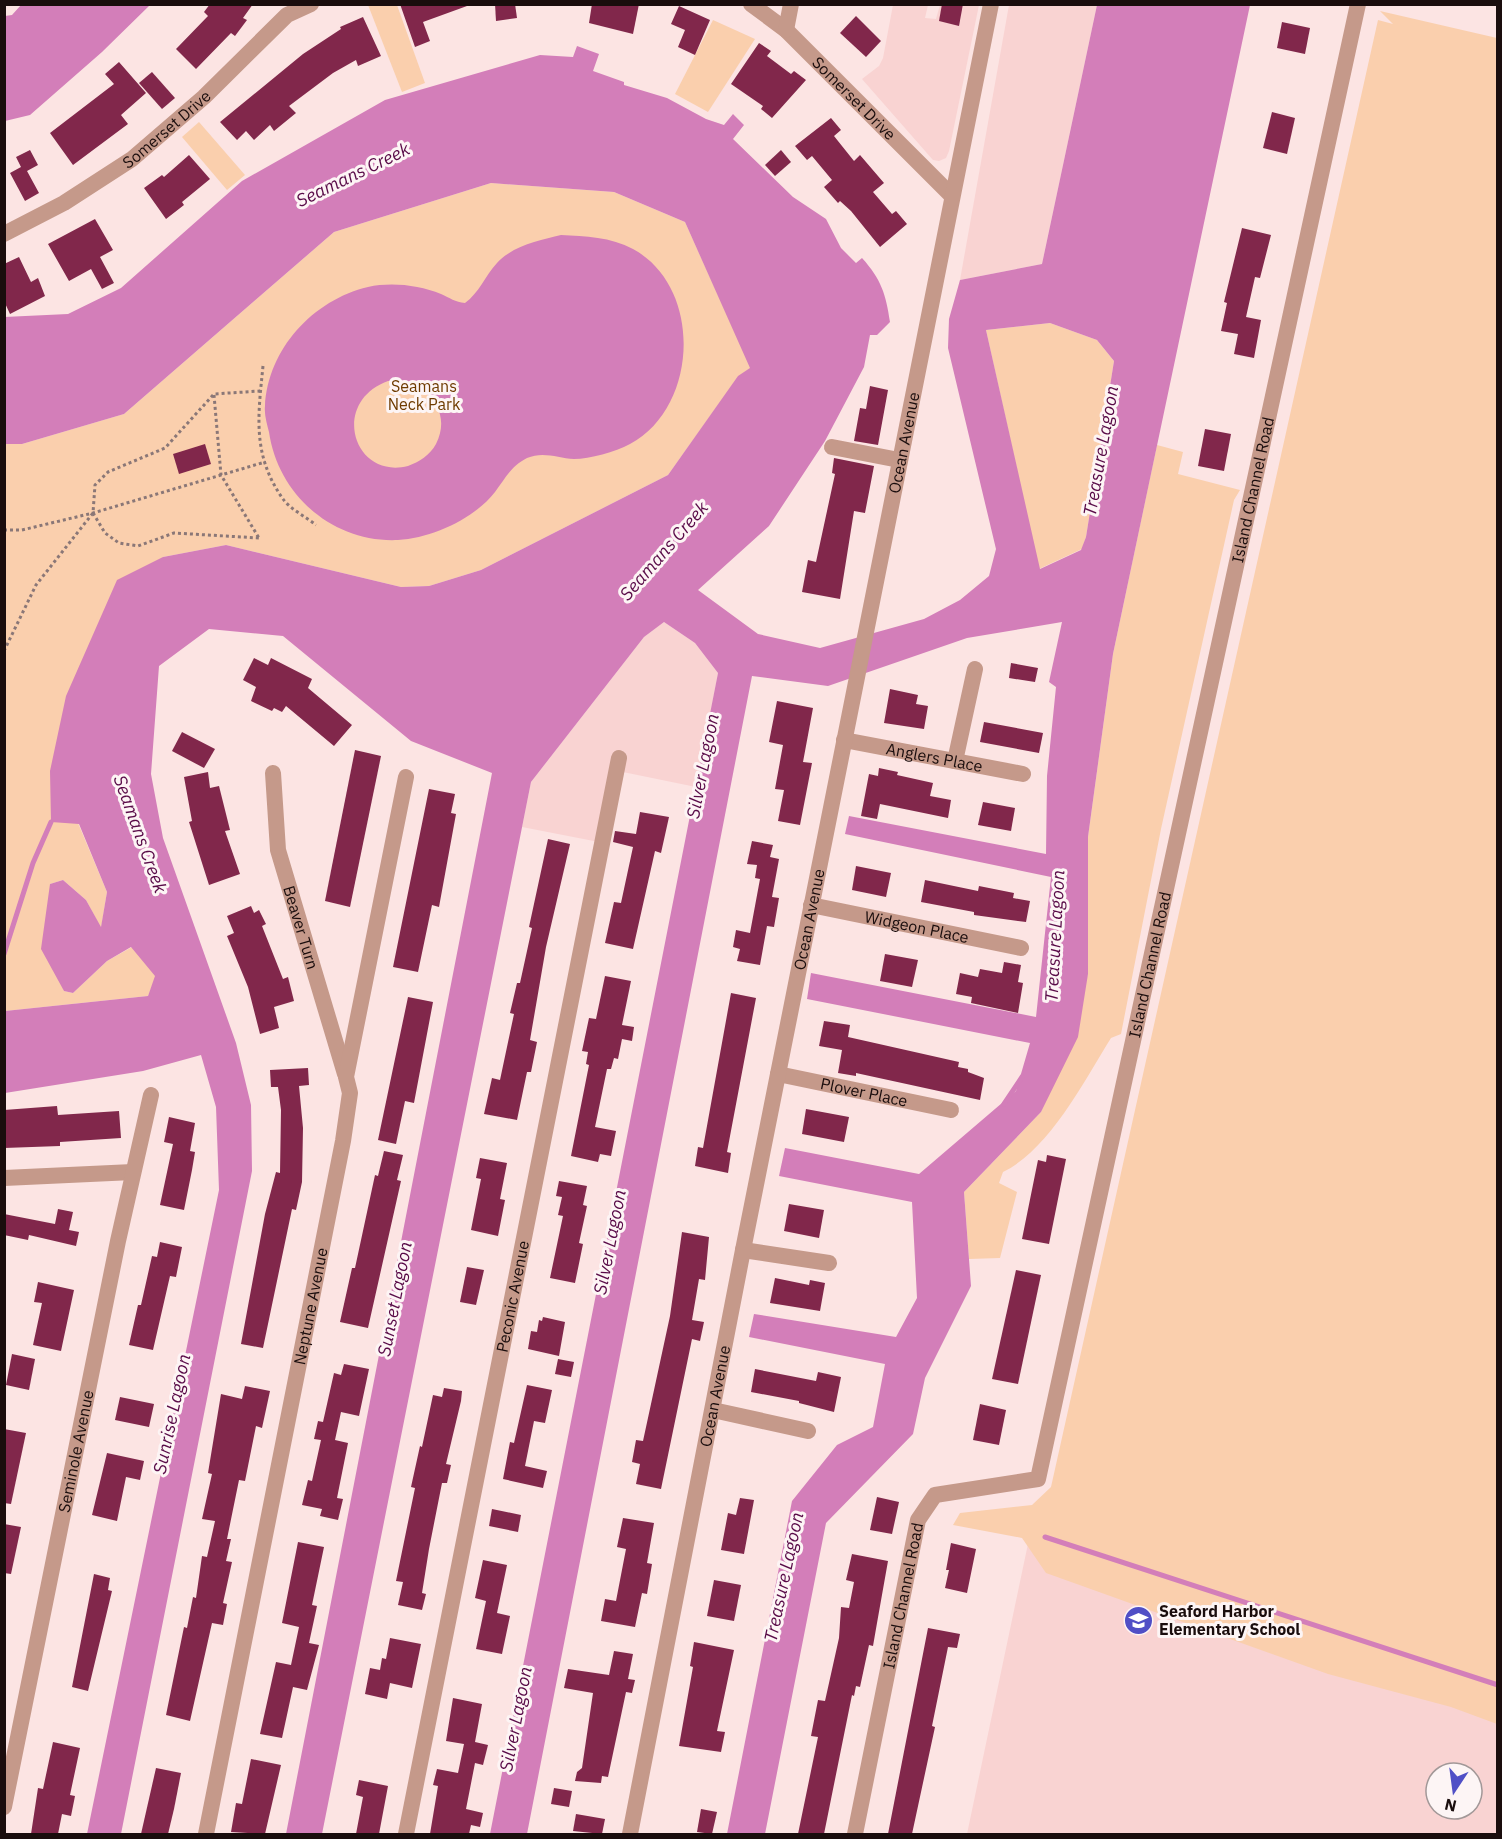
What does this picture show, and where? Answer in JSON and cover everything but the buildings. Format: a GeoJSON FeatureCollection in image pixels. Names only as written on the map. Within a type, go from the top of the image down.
{"type":"FeatureCollection","features":[{"type":"Feature","properties":{"kind":"street","name":"Somerset Drive"},"geometry":{"type":"LineString","coordinates":[[4,234],[64,203],[132,159],[204,97],[289,10],[311,4]]}},
{"type":"Feature","properties":{"kind":"street","name":"Somerset Drive"},"geometry":{"type":"LineString","coordinates":[[751,4],[786,30],[952,196]]}},
{"type":"Feature","properties":{"kind":"street"},"geometry":{"type":"LineString","coordinates":[[786,30],[791,4]]}},
{"type":"Feature","properties":{"kind":"street","name":"Ocean Avenue"},"geometry":{"type":"LineString","coordinates":[[630,1834],[811,905],[991,4]]}},
{"type":"Feature","properties":{"kind":"street","name":"Island Channel Road"},"geometry":{"type":"LineString","coordinates":[[855,1834],[918,1520],[935,1495],[1038,1479],[1358,4]]}},
{"type":"Feature","properties":{"kind":"street"},"geometry":{"type":"LineString","coordinates":[[832,447],[899,460]]}},
{"type":"Feature","properties":{"kind":"street"},"geometry":{"type":"LineString","coordinates":[[955,761],[975,669]]}},
{"type":"Feature","properties":{"kind":"street","name":"Anglers Place"},"geometry":{"type":"LineString","coordinates":[[844,740],[1023,774]]}},
{"type":"Feature","properties":{"kind":"street","name":"Peconic Avenue"},"geometry":{"type":"LineString","coordinates":[[406,1834],[619,758]]}},
{"type":"Feature","properties":{"kind":"street","name":"Beaver Turn"},"geometry":{"type":"LineString","coordinates":[[273,773],[278,850],[346,1077]]}},
{"type":"Feature","properties":{"kind":"street","name":"Neptune Avenue"},"geometry":{"type":"LineString","coordinates":[[206,1834],[344,1141],[350,1093],[346,1077],[406,777]]}},
{"type":"Feature","properties":{"kind":"street","name":"Widgeon Place"},"geometry":{"type":"LineString","coordinates":[[811,905],[1021,948]]}},
{"type":"Feature","properties":{"kind":"street","name":"Plover Place"},"geometry":{"type":"LineString","coordinates":[[778,1074],[951,1110]]}},
{"type":"Feature","properties":{"kind":"street","name":"Seminole Avenue"},"geometry":{"type":"LineString","coordinates":[[4,1807],[150,1095]]}},
{"type":"Feature","properties":{"kind":"street"},"geometry":{"type":"LineString","coordinates":[[4,1178],[133,1172]]}},
{"type":"Feature","properties":{"kind":"street"},"geometry":{"type":"LineString","coordinates":[[743,1250],[829,1263]]}},
{"type":"Feature","properties":{"kind":"street"},"geometry":{"type":"LineString","coordinates":[[713,1410],[808,1431]]}},
{"type":"Feature","properties":{"kind":"path"},"geometry":{"type":"LineString","coordinates":[[263,366],[257,427],[265,462],[284,501],[316,525]]}},
{"type":"Feature","properties":{"kind":"path"},"geometry":{"type":"LineString","coordinates":[[4,651],[36,585],[93,513],[95,485],[108,472],[165,448],[214,394],[260,391]]}},
{"type":"Feature","properties":{"kind":"path"},"geometry":{"type":"LineString","coordinates":[[93,513],[105,533],[119,543],[138,546],[174,533],[259,538],[221,475],[214,394]]}},
{"type":"Feature","properties":{"kind":"path"},"geometry":{"type":"LineString","coordinates":[[4,530],[22,530],[93,513],[265,462]]}},
{"type":"Feature","properties":{"kind":"shaded area"},"geometry":{"type":"Polygon","coordinates":[[[893,5],[928,5],[925,18],[936,19],[940,5],[979,5],[949,151],[946,158],[939,161],[933,160],[862,79],[879,66],[883,58],[893,5]]]}},
{"type":"Feature","properties":{"kind":"shaded area"},"geometry":{"type":"Polygon","coordinates":[[[1009,5],[1097,5],[1042,264],[960,280],[1009,5]]]}},
{"type":"Feature","properties":{"kind":"shaded area"},"geometry":{"type":"Polygon","coordinates":[[[664,622],[695,643],[718,673],[696,787],[618,771],[604,843],[522,827],[531,782],[644,637],[664,622]]]}},
{"type":"Feature","properties":{"kind":"shaded area","name":"Seaford Harbor Elementary School"},"geometry":{"type":"Polygon","coordinates":[[[1029,1539],[1497,1702],[1497,1834],[967,1834],[1029,1539]]]}},
{"type":"Feature","properties":{"kind":"green space"},"geometry":{"type":"Polygon","coordinates":[[[368,5],[397,5],[425,83],[402,92],[368,5]]]}},
{"type":"Feature","properties":{"kind":"green space"},"geometry":{"type":"Polygon","coordinates":[[[1380,11],[1497,38],[1497,1724],[1451,1707],[1328,1674],[1046,1573],[1022,1538],[953,1525],[960,1513],[1032,1505],[1051,1487],[1378,20],[1393,24],[1380,11]]]}},
{"type":"Feature","properties":{"kind":"green space"},"geometry":{"type":"Polygon","coordinates":[[[713,20],[755,39],[708,112],[675,94],[713,20]]]}},
{"type":"Feature","properties":{"kind":"green space"},"geometry":{"type":"Polygon","coordinates":[[[199,122],[245,175],[227,190],[182,137],[199,122]]]}},
{"type":"Feature","properties":{"kind":"green space","name":"Seamans Neck Park"},"geometry":{"type":"Polygon","coordinates":[[[491,183],[614,192],[685,222],[751,368],[738,377],[668,475],[481,570],[429,586],[401,587],[226,545],[163,557],[78,823],[107,892],[101,928],[86,900],[63,880],[50,884],[59,978],[64,991],[73,993],[107,961],[132,947],[156,976],[148,996],[5,1011],[4,444],[22,444],[124,414],[334,232],[491,183]]]}},
{"type":"Feature","properties":{"kind":"green space"},"geometry":{"type":"Polygon","coordinates":[[[1050,323],[1097,340],[1114,361],[1086,537],[1082,549],[1039,569],[986,330],[1050,323]]]}},
{"type":"Feature","properties":{"kind":"green space"},"geometry":{"type":"Polygon","coordinates":[[[1157,445],[1183,452],[1178,474],[1240,490],[1234,500],[1161,829],[1121,1034],[1111,1038],[1051,1131],[1020,1161],[1003,1172],[999,1183],[1017,1192],[1000,1258],[969,1259],[964,1192],[1041,1112],[1088,974],[1088,837],[1113,654],[1157,445]]]}},
{"type":"Feature","properties":{"kind":"water"},"geometry":{"type":"Polygon","coordinates":[[[21,5],[150,5],[102,52],[30,115],[5,121],[5,16],[12,15],[21,5]]]}},
{"type":"Feature","properties":{"kind":"water"},"geometry":{"type":"Polygon","coordinates":[[[1097,5],[1250,5],[1113,654],[1088,837],[1088,974],[1078,1037],[1041,1112],[964,1192],[971,1286],[925,1378],[913,1434],[826,1523],[765,1834],[727,1834],[792,1501],[837,1445],[873,1427],[885,1364],[749,1337],[754,1314],[896,1337],[917,1298],[912,1202],[779,1176],[785,1148],[919,1174],[1016,1091],[1030,1043],[807,999],[811,973],[1036,1017],[1051,877],[845,834],[849,816],[1046,854],[1047,776],[1056,687],[1049,682],[1062,622],[967,638],[828,686],[752,676],[527,1834],[490,1834],[718,673],[695,643],[664,622],[644,637],[531,782],[322,1834],[286,1834],[492,773],[411,741],[283,636],[209,629],[159,666],[151,774],[163,838],[236,1043],[251,1105],[252,1171],[121,1834],[87,1834],[219,1190],[216,1107],[201,1055],[143,1071],[5,1093],[5,1011],[148,996],[155,976],[131,947],[107,961],[73,993],[64,991],[41,949],[50,884],[63,880],[86,900],[101,927],[107,892],[79,824],[51,822],[50,771],[66,696],[117,580],[163,557],[226,545],[401,587],[429,586],[481,570],[668,475],[738,376],[750,368],[685,222],[614,192],[491,183],[334,232],[124,414],[22,444],[5,444],[4,317],[68,314],[121,288],[242,181],[385,100],[540,55],[573,57],[577,46],[599,54],[593,71],[624,82],[624,85],[667,98],[706,119],[724,125],[733,114],[744,125],[733,139],[793,197],[826,219],[841,248],[856,263],[862,258],[882,287],[890,322],[877,335],[870,335],[864,367],[825,441],[769,526],[698,590],[758,634],[820,648],[924,619],[960,600],[989,576],[996,549],[948,348],[949,319],[960,280],[1042,264],[1097,5]],[[1050,323],[986,330],[1040,569],[1081,550],[1086,537],[1114,361],[1097,340],[1050,323]]]}},
{"type":"Feature","properties":{"kind":"water"},"geometry":{"type":"Polygon","coordinates":[[[561,235],[589,237],[625,245],[656,267],[672,290],[681,318],[684,347],[680,376],[669,403],[653,427],[630,444],[587,458],[574,459],[545,455],[527,458],[512,469],[495,492],[476,511],[464,519],[425,535],[398,540],[374,539],[331,524],[312,511],[284,476],[274,455],[265,412],[268,385],[275,365],[284,347],[297,330],[329,303],[377,285],[414,287],[465,303],[493,268],[510,252],[561,235]],[[388,381],[370,391],[359,405],[354,421],[356,437],[362,451],[374,462],[389,467],[408,466],[424,458],[436,444],[440,431],[441,419],[432,398],[412,385],[388,381]]]}},
{"type":"Feature","properties":{"kind":"waterway"},"geometry":{"type":"LineString","coordinates":[[4,954],[33,863],[51,822]]}},
{"type":"Feature","properties":{"kind":"waterway","name":"Treasure Lagoon"},"geometry":{"type":"LineString","coordinates":[[1004,1104],[1022,1077]]}},
{"type":"Feature","properties":{"kind":"waterway"},"geometry":{"type":"LineString","coordinates":[[1045,1537],[1498,1685]]}},
{"type":"Feature","properties":{"kind":"place","name":"Seaford Harbor Elementary School"},"geometry":{"type":"Point","coordinates":[1138,1620]}},
{"type":"Feature","properties":{"kind":"water label","name":"Seamans Creek"},"geometry":{"type":"Point","coordinates":[353,175]}},
{"type":"Feature","properties":{"kind":"water label","name":"Seamans Creek"},"geometry":{"type":"Point","coordinates":[664,551]}},
{"type":"Feature","properties":{"kind":"water label","name":"Silver Lagoon"},"geometry":{"type":"Point","coordinates":[703,766]}},
{"type":"Feature","properties":{"kind":"water label","name":"Seamans Creek"},"geometry":{"type":"Point","coordinates":[140,834]}},
{"type":"Feature","properties":{"kind":"water label","name":"Silver Lagoon"},"geometry":{"type":"Point","coordinates":[610,1242]}},
{"type":"Feature","properties":{"kind":"water label","name":"Sunset Lagoon"},"geometry":{"type":"Point","coordinates":[395,1299]}},
{"type":"Feature","properties":{"kind":"water label","name":"Sunrise Lagoon"},"geometry":{"type":"Point","coordinates":[172,1414]}},
{"type":"Feature","properties":{"kind":"water label","name":"Silver Lagoon"},"geometry":{"type":"Point","coordinates":[516,1719]}}]}
